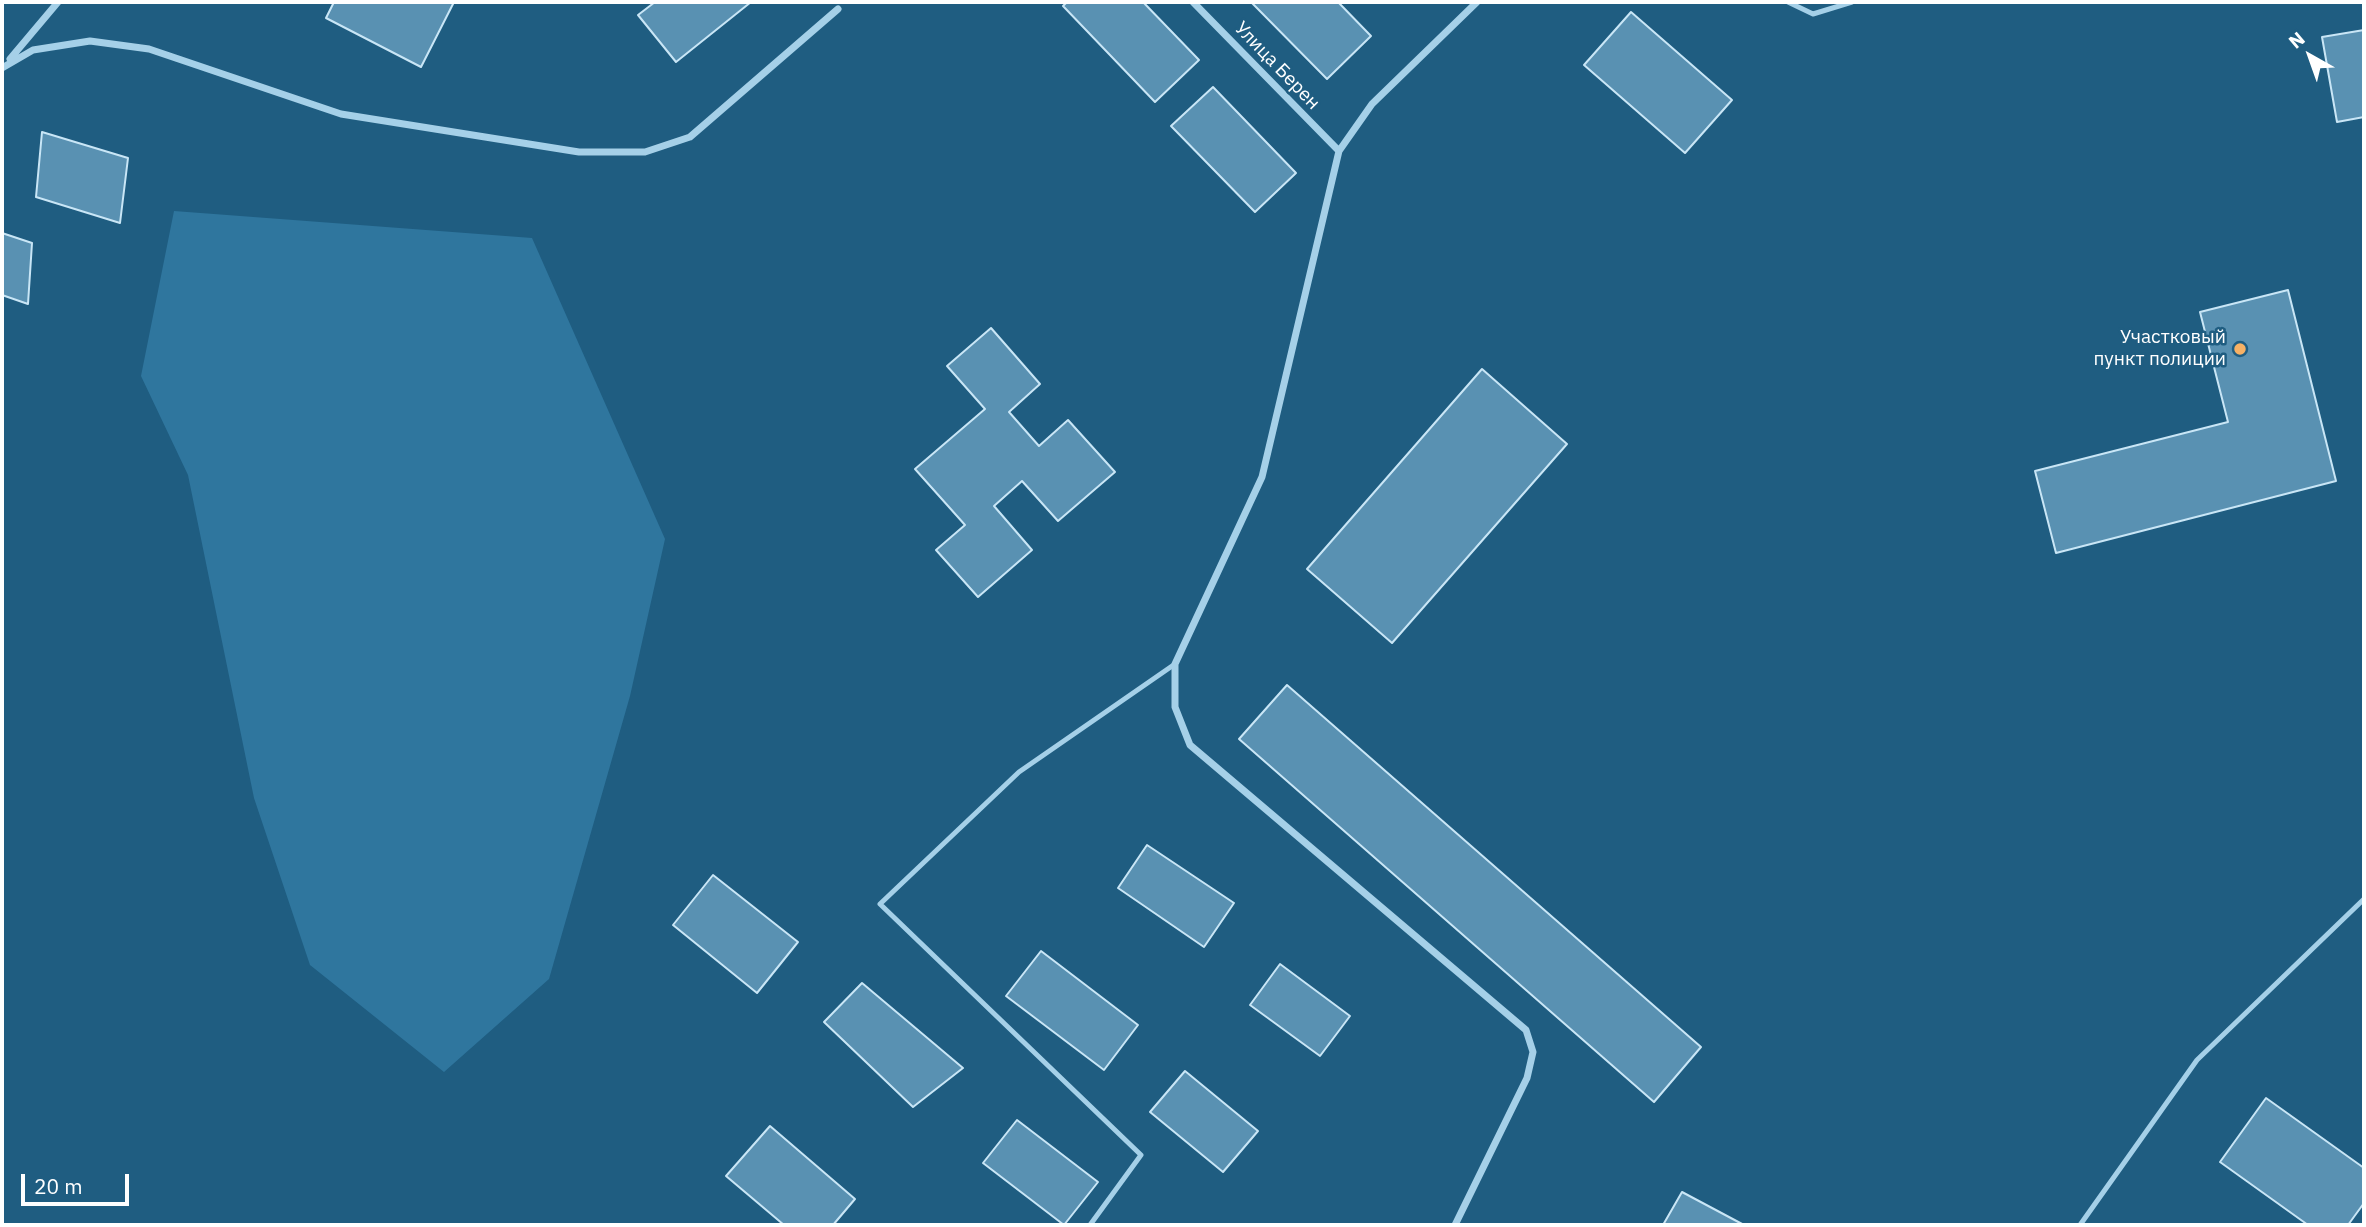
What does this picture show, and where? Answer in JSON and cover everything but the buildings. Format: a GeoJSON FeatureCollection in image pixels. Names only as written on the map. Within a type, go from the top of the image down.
{"type":"FeatureCollection","features":[{"type":"Feature","properties":{"kind":"street"},"geometry":{"type":"LineString","coordinates":[[5,65],[58,2]]}},
{"type":"Feature","properties":{"kind":"street","name":"Улица Берен"},"geometry":{"type":"LineString","coordinates":[[1193,2],[1339,151]]}},
{"type":"Feature","properties":{"kind":"street"},"geometry":{"type":"LineString","coordinates":[[1455,1225],[1527,1078],[1533,1052],[1526,1030],[1190,744],[1175,707],[1175,663],[1262,477],[1339,151],[1372,104],[1477,2]]}},
{"type":"Feature","properties":{"kind":"street"},"geometry":{"type":"LineString","coordinates":[[5,65],[33,50],[90,41],[149,49],[341,114],[579,152],[645,152],[690,138],[838,9]]}},
{"type":"Feature","properties":{"kind":"lane"},"geometry":{"type":"LineString","coordinates":[[1788,2],[1814,14],[1852,2]]}},
{"type":"Feature","properties":{"kind":"lane"},"geometry":{"type":"LineString","coordinates":[[1090,1225],[1141,1155],[880,904],[1019,772],[1175,663]]}},
{"type":"Feature","properties":{"kind":"lane"},"geometry":{"type":"LineString","coordinates":[[2082,1224],[2197,1060],[2364,899]]}},
{"type":"Feature","properties":{"kind":"shaded area"},"geometry":{"type":"Polygon","coordinates":[[[174,211],[532,238],[665,539],[630,696],[549,979],[444,1072],[310,965],[254,798],[188,475],[141,376],[174,211]]]}},
{"type":"Feature","properties":{"kind":"place","name":"Участковый пункт полиции"},"geometry":{"type":"Point","coordinates":[2240,349]}}]}
